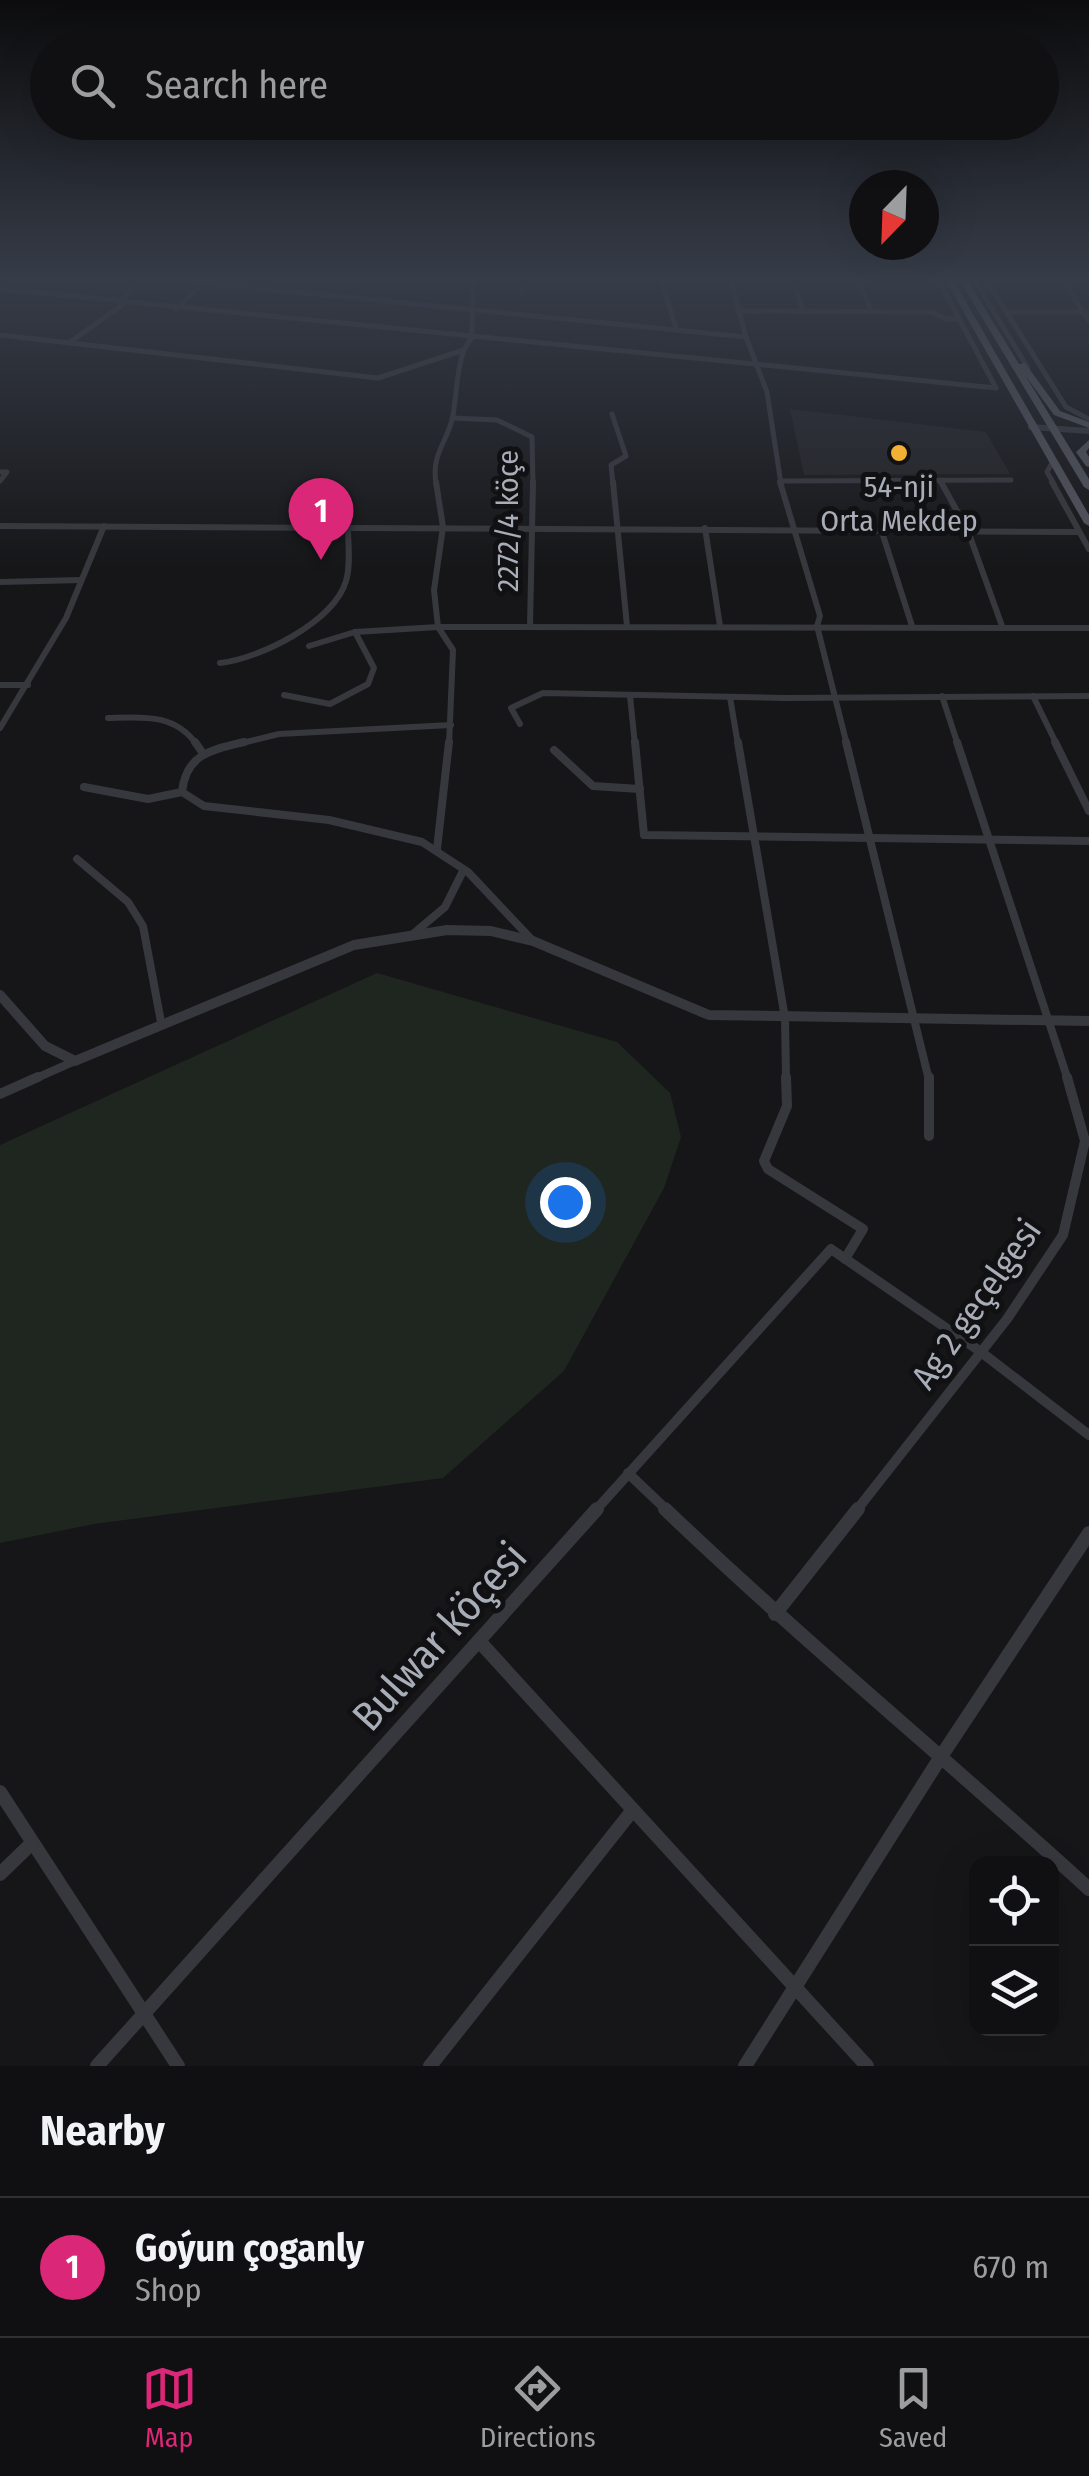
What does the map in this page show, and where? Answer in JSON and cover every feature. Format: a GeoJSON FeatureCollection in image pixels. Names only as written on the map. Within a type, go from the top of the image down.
{"type":"FeatureCollection","features":[{"type":"Feature","properties":{"kind":"main road"},"geometry":{"type":"LineString","coordinates":[[1004,377],[1089,523]]}},
{"type":"Feature","properties":{"kind":"main road"},"geometry":{"type":"LineString","coordinates":[[1021,377],[1050,428],[1089,474]]}},
{"type":"Feature","properties":{"kind":"main road"},"geometry":{"type":"LineString","coordinates":[[1034,377],[1057,413],[1089,425]]}},
{"type":"Feature","properties":{"kind":"main road"},"geometry":{"type":"LineString","coordinates":[[996,388],[1014,396]]}},
{"type":"Feature","properties":{"kind":"main road"},"geometry":{"type":"LineString","coordinates":[[1034,401],[1040,388]]}},
{"type":"Feature","properties":{"kind":"main road"},"geometry":{"type":"LineString","coordinates":[[1089,443],[1081,452],[1089,487]]}},
{"type":"Feature","properties":{"kind":"street"},"geometry":{"type":"LineString","coordinates":[[437,849],[451,726],[454,650],[438,626],[434,590],[443,526],[434,463],[453,418],[456,377]]}},
{"type":"Feature","properties":{"kind":"street"},"geometry":{"type":"LineString","coordinates":[[761,377],[767,392],[780,481],[820,616],[817,626],[838,697],[931,1088],[930,1136]]}},
{"type":"Feature","properties":{"kind":"street"},"geometry":{"type":"LineString","coordinates":[[886,377],[996,388]]}},
{"type":"Feature","properties":{"kind":"street"},"geometry":{"type":"LineString","coordinates":[[990,377],[996,388]]}},
{"type":"Feature","properties":{"kind":"street"},"geometry":{"type":"LineString","coordinates":[[1048,377],[1066,408],[1089,425]]}},
{"type":"Feature","properties":{"kind":"street"},"geometry":{"type":"LineString","coordinates":[[612,414],[626,456],[611,465],[627,626]]}},
{"type":"Feature","properties":{"kind":"street","name":"2272/4 köçe"},"geometry":{"type":"LineString","coordinates":[[453,418],[496,420],[532,437],[530,626]]}},
{"type":"Feature","properties":{"kind":"street"},"geometry":{"type":"LineString","coordinates":[[1030,427],[1089,425]]}},
{"type":"Feature","properties":{"kind":"street"},"geometry":{"type":"LineString","coordinates":[[1053,461],[1047,472],[1089,549]]}},
{"type":"Feature","properties":{"kind":"street"},"geometry":{"type":"LineString","coordinates":[[0,472],[7,472],[0,481]]}},
{"type":"Feature","properties":{"kind":"street"},"geometry":{"type":"LineString","coordinates":[[940,480],[968,531],[1002,626]]}},
{"type":"Feature","properties":{"kind":"street"},"geometry":{"type":"LineString","coordinates":[[780,481],[1010,480]]}},
{"type":"Feature","properties":{"kind":"street"},"geometry":{"type":"LineString","coordinates":[[0,526],[792,527],[1080,532]]}},
{"type":"Feature","properties":{"kind":"street"},"geometry":{"type":"LineString","coordinates":[[0,728],[66,618],[104,526]]}},
{"type":"Feature","properties":{"kind":"street"},"geometry":{"type":"LineString","coordinates":[[220,663],[233,664],[258,654],[334,602],[346,584],[348,527]]}},
{"type":"Feature","properties":{"kind":"street"},"geometry":{"type":"LineString","coordinates":[[705,528],[720,626]]}},
{"type":"Feature","properties":{"kind":"street"},"geometry":{"type":"LineString","coordinates":[[882,528],[912,626]]}},
{"type":"Feature","properties":{"kind":"street"},"geometry":{"type":"LineString","coordinates":[[0,582],[80,580]]}},
{"type":"Feature","properties":{"kind":"street"},"geometry":{"type":"LineString","coordinates":[[309,646],[355,632],[438,626],[1089,628]]}},
{"type":"Feature","properties":{"kind":"street"},"geometry":{"type":"LineString","coordinates":[[284,695],[330,704],[372,678],[377,666],[355,632]]}},
{"type":"Feature","properties":{"kind":"street"},"geometry":{"type":"LineString","coordinates":[[0,685],[28,685]]}},
{"type":"Feature","properties":{"kind":"street"},"geometry":{"type":"LineString","coordinates":[[520,724],[511,708],[542,692],[730,697],[1089,696]]}},
{"type":"Feature","properties":{"kind":"street"},"geometry":{"type":"LineString","coordinates":[[630,696],[644,836],[1089,840]]}},
{"type":"Feature","properties":{"kind":"street","name":"Ag 2 geçelgesi"},"geometry":{"type":"LineString","coordinates":[[775,1614],[981,1352],[1064,1235],[1084,1141],[1051,1021],[942,696]]}},
{"type":"Feature","properties":{"kind":"street"},"geometry":{"type":"LineString","coordinates":[[1033,696],[1089,811]]}},
{"type":"Feature","properties":{"kind":"street"},"geometry":{"type":"LineString","coordinates":[[730,697],[785,1018],[787,1106],[764,1161],[768,1168],[863,1229],[845,1259],[981,1352],[1089,1436]]}},
{"type":"Feature","properties":{"kind":"street"},"geometry":{"type":"LineString","coordinates":[[108,718],[167,720],[186,728],[202,752]]}},
{"type":"Feature","properties":{"kind":"street"},"geometry":{"type":"LineString","coordinates":[[182,792],[184,772],[202,752],[279,734],[451,726]]}},
{"type":"Feature","properties":{"kind":"street"},"geometry":{"type":"LineString","coordinates":[[554,750],[593,786],[640,789]]}},
{"type":"Feature","properties":{"kind":"street"},"geometry":{"type":"LineString","coordinates":[[84,787],[148,799],[182,792],[204,806],[365,824],[437,849],[533,941]]}},
{"type":"Feature","properties":{"kind":"street"},"geometry":{"type":"LineString","coordinates":[[77,860],[128,902],[144,926],[161,1022]]}},
{"type":"Feature","properties":{"kind":"street"},"geometry":{"type":"LineString","coordinates":[[412,936],[444,907],[464,871]]}},
{"type":"Feature","properties":{"kind":"street"},"geometry":{"type":"LineString","coordinates":[[0,1094],[161,1022],[354,945],[447,930],[491,932],[533,941],[709,1015],[1089,1021]]}},
{"type":"Feature","properties":{"kind":"street"},"geometry":{"type":"LineString","coordinates":[[0,995],[45,1046],[76,1060]]}},
{"type":"Feature","properties":{"kind":"street","name":"Bulwar köçesi"},"geometry":{"type":"LineString","coordinates":[[96,2066],[831,1249],[845,1259]]}},
{"type":"Feature","properties":{"kind":"street"},"geometry":{"type":"LineString","coordinates":[[628,1473],[775,1614],[942,1754],[1089,1889]]}},
{"type":"Feature","properties":{"kind":"street"},"geometry":{"type":"LineString","coordinates":[[745,2066],[942,1754],[1089,1533]]}},
{"type":"Feature","properties":{"kind":"street"},"geometry":{"type":"LineString","coordinates":[[479,1642],[793,1989],[868,2066]]}},
{"type":"Feature","properties":{"kind":"street"},"geometry":{"type":"LineString","coordinates":[[0,1792],[178,2066]]}},
{"type":"Feature","properties":{"kind":"street"},"geometry":{"type":"LineString","coordinates":[[430,2066],[632,1811]]}},
{"type":"Feature","properties":{"kind":"street"},"geometry":{"type":"LineString","coordinates":[[0,1874],[32,1842]]}},
{"type":"Feature","properties":{"kind":"shaded area","name":"54-nji Orta Mekdep"},"geometry":{"type":"Polygon","coordinates":[[[790,409],[986,432],[1010,474],[804,475],[790,409]]]}},
{"type":"Feature","properties":{"kind":"shaded area"},"geometry":{"type":"Polygon","coordinates":[[[377,973],[617,1042],[670,1093],[681,1137],[664,1188],[564,1371],[443,1478],[94,1524],[0,1543],[0,1145],[377,973]]]}},
{"type":"Feature","properties":{"kind":"place","name":"54-nji Orta Mekdep"},"geometry":{"type":"Point","coordinates":[899,453]}},
{"type":"Feature","properties":{"kind":"place","name":"Goýun çoganly"},"geometry":{"type":"Point","coordinates":[321,560]}}]}
